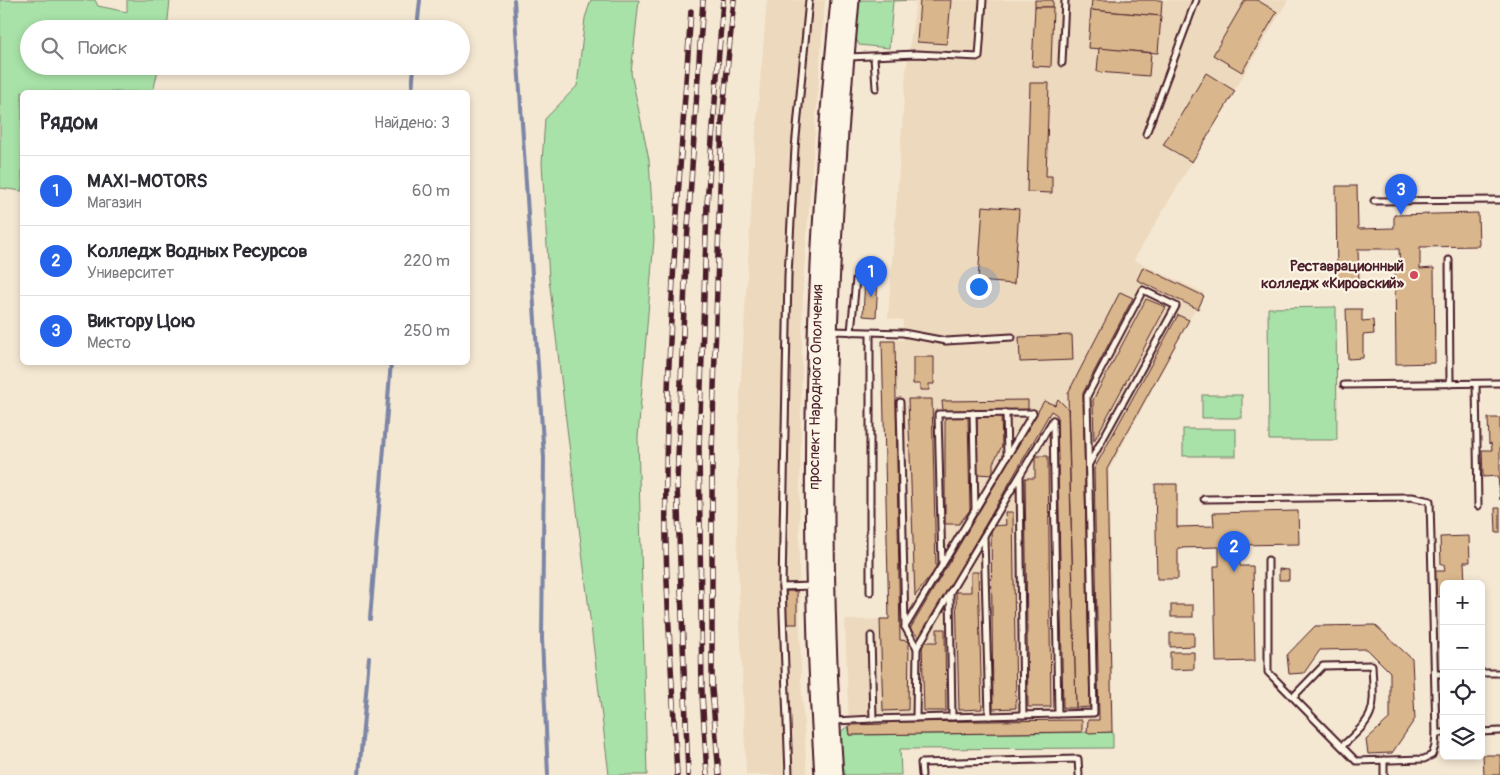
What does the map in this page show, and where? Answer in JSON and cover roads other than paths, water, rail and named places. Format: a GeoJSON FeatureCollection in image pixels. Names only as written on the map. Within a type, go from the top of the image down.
{"type":"FeatureCollection","features":[{"type":"Feature","properties":{"kind":"main road","name":"проспект Народного Ополчения"},"geometry":{"type":"LineString","coordinates":[[835,775],[828,569],[828,331],[839,57],[839,0]]}},
{"type":"Feature","properties":{"kind":"main road","name":"проспект Народного Ополчения"},"geometry":{"type":"LineString","coordinates":[[823,775],[815,586],[817,286],[839,57],[851,0]]}},
{"type":"Feature","properties":{"kind":"lane"},"geometry":{"type":"LineString","coordinates":[[789,775],[782,587],[788,275],[795,148],[809,0]]}},
{"type":"Feature","properties":{"kind":"lane"},"geometry":{"type":"LineString","coordinates":[[839,57],[916,54],[979,58],[983,0]]}},
{"type":"Feature","properties":{"kind":"lane"},"geometry":{"type":"LineString","coordinates":[[1062,64],[1065,0]]}},
{"type":"Feature","properties":{"kind":"lane"},"geometry":{"type":"LineString","coordinates":[[1146,134],[1196,0]]}},
{"type":"Feature","properties":{"kind":"lane"},"geometry":{"type":"LineString","coordinates":[[874,57],[876,88]]}},
{"type":"Feature","properties":{"kind":"lane"},"geometry":{"type":"LineString","coordinates":[[1374,201],[1500,200]]}},
{"type":"Feature","properties":{"kind":"lane"},"geometry":{"type":"LineString","coordinates":[[1449,260],[1450,384]]}},
{"type":"Feature","properties":{"kind":"lane"},"geometry":{"type":"LineString","coordinates":[[851,332],[856,279]]}},
{"type":"Feature","properties":{"kind":"lane"},"geometry":{"type":"LineString","coordinates":[[832,722],[873,719],[1094,713],[1089,464],[1088,396],[1143,290],[1176,306],[1089,464]]}},
{"type":"Feature","properties":{"kind":"lane"},"geometry":{"type":"LineString","coordinates":[[828,331],[903,333],[946,341],[1012,337]]}},
{"type":"Feature","properties":{"kind":"lane"},"geometry":{"type":"LineString","coordinates":[[870,333],[870,592]]}},
{"type":"Feature","properties":{"kind":"lane"},"geometry":{"type":"LineString","coordinates":[[1344,385],[1500,383]]}},
{"type":"Feature","properties":{"kind":"lane"},"geometry":{"type":"LineString","coordinates":[[1476,384],[1478,506]]}},
{"type":"Feature","properties":{"kind":"lane"},"geometry":{"type":"LineString","coordinates":[[900,402],[905,627],[917,648]]}},
{"type":"Feature","properties":{"kind":"lane"},"geometry":{"type":"LineString","coordinates":[[973,413],[975,510]]}},
{"type":"Feature","properties":{"kind":"lane"},"geometry":{"type":"LineString","coordinates":[[1006,413],[1007,455]]}},
{"type":"Feature","properties":{"kind":"lane"},"geometry":{"type":"LineString","coordinates":[[905,627],[1033,413],[938,414],[942,565]]}},
{"type":"Feature","properties":{"kind":"lane"},"geometry":{"type":"LineString","coordinates":[[916,718],[917,648],[1054,420],[1058,714]]}},
{"type":"Feature","properties":{"kind":"lane"},"geometry":{"type":"LineString","coordinates":[[1020,476],[1023,715]]}},
{"type":"Feature","properties":{"kind":"lane"},"geometry":{"type":"LineString","coordinates":[[1204,499],[1412,497],[1430,501],[1436,733],[1436,746],[1432,755],[1424,759],[1356,761],[1268,672],[1268,560]]}},
{"type":"Feature","properties":{"kind":"lane"},"geometry":{"type":"LineString","coordinates":[[984,536],[989,716]]}},
{"type":"Feature","properties":{"kind":"lane"},"geometry":{"type":"LineString","coordinates":[[782,587],[815,586]]}},
{"type":"Feature","properties":{"kind":"lane"},"geometry":{"type":"LineString","coordinates":[[950,592],[952,717]]}},
{"type":"Feature","properties":{"kind":"lane"},"geometry":{"type":"LineString","coordinates":[[871,636],[873,719]]}},
{"type":"Feature","properties":{"kind":"lane"},"geometry":{"type":"LineString","coordinates":[[1293,697],[1323,666],[1372,665],[1374,702],[1368,723],[1342,746]]}},
{"type":"Feature","properties":{"kind":"lane"},"geometry":{"type":"LineString","coordinates":[[1485,674],[1500,673]]}},
{"type":"Feature","properties":{"kind":"lane"},"geometry":{"type":"LineString","coordinates":[[1435,674],[1440,674]]}},
{"type":"Feature","properties":{"kind":"lane"},"geometry":{"type":"LineString","coordinates":[[1485,732],[1500,731]]}},
{"type":"Feature","properties":{"kind":"lane"},"geometry":{"type":"LineString","coordinates":[[922,775],[922,764],[1078,759],[1079,775]]}},
{"type":"Feature","properties":{"kind":"lane"},"geometry":{"type":"LineString","coordinates":[[1384,760],[1384,775]]}},
{"type":"Feature","properties":{"kind":"waterway"},"geometry":{"type":"LineString","coordinates":[[418,20],[420,0]]}},
{"type":"Feature","properties":{"kind":"waterway"},"geometry":{"type":"LineString","coordinates":[[514,0],[544,458],[542,638],[548,775]]}},
{"type":"Feature","properties":{"kind":"waterway"},"geometry":{"type":"LineString","coordinates":[[412,90],[413,75]]}},
{"type":"Feature","properties":{"kind":"waterway"},"geometry":{"type":"LineString","coordinates":[[370,619],[391,365]]}},
{"type":"Feature","properties":{"kind":"waterway"},"geometry":{"type":"LineString","coordinates":[[359,775],[369,657]]}},
{"type":"Feature","properties":{"kind":"railway"},"geometry":{"type":"LineString","coordinates":[[688,775],[677,482],[686,258],[703,0]]}},
{"type":"Feature","properties":{"kind":"railway"},"geometry":{"type":"LineString","coordinates":[[707,775],[702,693],[699,448],[707,204],[723,0]]}},
{"type":"Feature","properties":{"kind":"railway"},"geometry":{"type":"LineString","coordinates":[[719,775],[712,689],[712,455],[722,121],[734,0]]}},
{"type":"Feature","properties":{"kind":"railway"},"geometry":{"type":"LineString","coordinates":[[677,775],[667,588],[667,417],[672,301],[691,11]]}},
{"type":"Feature","properties":{"kind":"place","name":"Виктору Цою"},"geometry":{"type":"Point","coordinates":[1401,215]}},
{"type":"Feature","properties":{"kind":"place","name":"Реставрационный колледж «Кировский»"},"geometry":{"type":"Point","coordinates":[1414,275]}},
{"type":"Feature","properties":{"kind":"place","name":"MAXI-MOTORS"},"geometry":{"type":"Point","coordinates":[871,297]}},
{"type":"Feature","properties":{"kind":"place","name":"Колледж Водных Ресурсов"},"geometry":{"type":"Point","coordinates":[1234,572]}}]}
